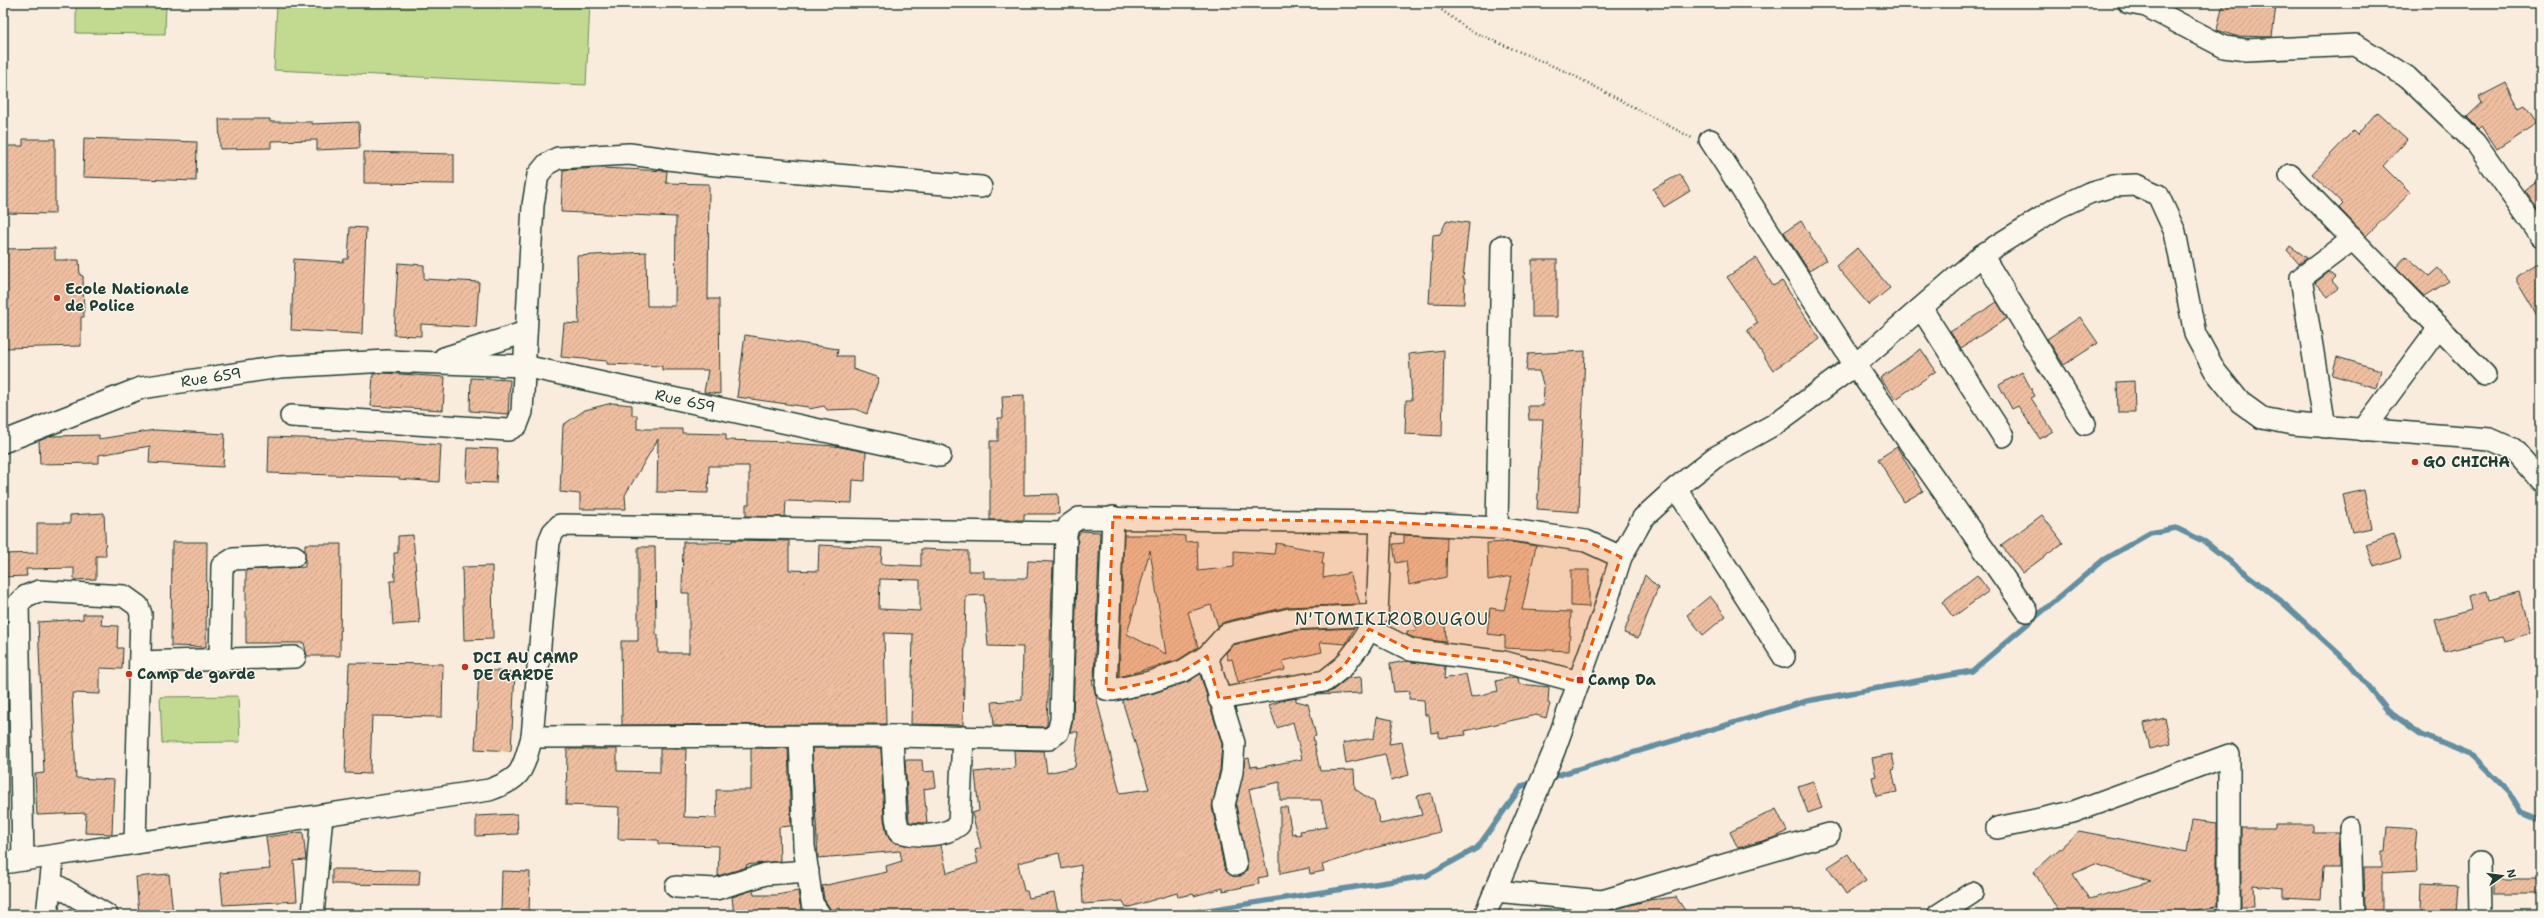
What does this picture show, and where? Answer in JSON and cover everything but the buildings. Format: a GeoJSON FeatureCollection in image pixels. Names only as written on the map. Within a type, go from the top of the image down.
{"type":"FeatureCollection","features":[{"type":"Feature","properties":{"kind":"street"},"geometry":{"type":"LineString","coordinates":[[2129,3],[2146,6],[2224,47],[2246,50],[2356,45],[2407,77],[2476,143],[2541,236]]}},
{"type":"Feature","properties":{"kind":"street"},"geometry":{"type":"LineString","coordinates":[[1710,140],[1855,364],[2027,611]]}},
{"type":"Feature","properties":{"kind":"street"},"geometry":{"type":"LineString","coordinates":[[291,416],[508,430],[520,421],[533,205],[538,175],[547,164],[558,158],[629,154],[716,165],[981,187]]}},
{"type":"Feature","properties":{"kind":"street"},"geometry":{"type":"LineString","coordinates":[[2290,175],[2485,375]]}},
{"type":"Feature","properties":{"kind":"street"},"geometry":{"type":"LineString","coordinates":[[1485,915],[1538,793],[1579,682],[1621,557],[1643,518],[1676,488],[1714,458],[1775,424],[1855,364],[1982,255],[2058,208],[2089,193],[2112,186],[2136,185],[2158,196],[2175,232],[2195,334],[2215,371],[2240,402],[2262,418],[2293,424],[2325,427],[2490,439],[2513,450],[2541,481]]}},
{"type":"Feature","properties":{"kind":"street"},"geometry":{"type":"LineString","coordinates":[[2325,427],[2301,278],[2353,239]]}},
{"type":"Feature","properties":{"kind":"street"},"geometry":{"type":"LineString","coordinates":[[1497,528],[1502,246]]}},
{"type":"Feature","properties":{"kind":"street"},"geometry":{"type":"LineString","coordinates":[[1982,255],[2085,424]]}},
{"type":"Feature","properties":{"kind":"street"},"geometry":{"type":"LineString","coordinates":[[1921,308],[2003,436]]}},
{"type":"Feature","properties":{"kind":"street"},"geometry":{"type":"LineString","coordinates":[[2362,430],[2439,327]]}},
{"type":"Feature","properties":{"kind":"street","name":"Rue 659"},"geometry":{"type":"LineString","coordinates":[[429,363],[526,332]]}},
{"type":"Feature","properties":{"kind":"street","name":"Rue 659"},"geometry":{"type":"LineString","coordinates":[[3,442],[140,388],[280,367],[387,361],[524,366],[940,456]]}},
{"type":"Feature","properties":{"kind":"street"},"geometry":{"type":"LineString","coordinates":[[1676,488],[1784,657]]}},
{"type":"Feature","properties":{"kind":"street"},"geometry":{"type":"LineString","coordinates":[[532,737],[892,736],[1048,739],[1058,732],[1061,720],[1066,533],[1069,525],[1079,518],[1113,517],[1381,522],[1497,528],[1586,541],[1621,557]]}},
{"type":"Feature","properties":{"kind":"street"},"geometry":{"type":"LineString","coordinates":[[1113,517],[1106,689],[1113,690],[1150,682],[1183,671],[1207,656],[1227,634],[1290,619],[1373,622],[1411,650],[1504,662],[1579,682]]}},
{"type":"Feature","properties":{"kind":"street"},"geometry":{"type":"LineString","coordinates":[[1219,699],[1325,681],[1344,666],[1373,622],[1381,522]]}},
{"type":"Feature","properties":{"kind":"street"},"geometry":{"type":"LineString","coordinates":[[135,843],[141,614],[138,606],[124,596],[39,591],[26,596],[18,604],[13,862],[489,790],[510,783],[522,769],[532,737],[550,542],[553,532],[560,525],[1066,533]]}},
{"type":"Feature","properties":{"kind":"street"},"geometry":{"type":"LineString","coordinates":[[220,660],[222,566],[233,559],[294,556]]}},
{"type":"Feature","properties":{"kind":"street"},"geometry":{"type":"LineString","coordinates":[[1207,656],[1219,699],[1234,743],[1232,772],[1224,805],[1236,865]]}},
{"type":"Feature","properties":{"kind":"street"},"geometry":{"type":"LineString","coordinates":[[140,662],[295,657]]}},
{"type":"Feature","properties":{"kind":"street"},"geometry":{"type":"LineString","coordinates":[[800,736],[804,846],[812,903],[820,915]]}},
{"type":"Feature","properties":{"kind":"street"},"geometry":{"type":"LineString","coordinates":[[892,736],[896,818],[899,832],[910,835],[951,832],[959,825],[963,737]]}},
{"type":"Feature","properties":{"kind":"street"},"geometry":{"type":"LineString","coordinates":[[1997,828],[2073,812],[2229,755],[2229,915]]}},
{"type":"Feature","properties":{"kind":"street"},"geometry":{"type":"LineString","coordinates":[[313,915],[322,815]]}},
{"type":"Feature","properties":{"kind":"street"},"geometry":{"type":"LineString","coordinates":[[2350,828],[2353,915]]}},
{"type":"Feature","properties":{"kind":"street"},"geometry":{"type":"LineString","coordinates":[[1495,891],[1602,901],[1829,834]]}},
{"type":"Feature","properties":{"kind":"street"},"geometry":{"type":"LineString","coordinates":[[47,915],[53,856]]}},
{"type":"Feature","properties":{"kind":"street"},"geometry":{"type":"LineString","coordinates":[[2479,863],[2480,915]]}},
{"type":"Feature","properties":{"kind":"street"},"geometry":{"type":"LineString","coordinates":[[676,887],[716,889],[766,874],[808,871]]}},
{"type":"Feature","properties":{"kind":"street"},"geometry":{"type":"LineString","coordinates":[[51,882],[107,915]]}},
{"type":"Feature","properties":{"kind":"street"},"geometry":{"type":"LineString","coordinates":[[1938,915],[1972,893]]}},
{"type":"Feature","properties":{"kind":"path"},"geometry":{"type":"LineString","coordinates":[[1432,3],[1469,30],[1569,72],[1692,138],[1710,140]]}},
{"type":"Feature","properties":{"kind":"highlighted area"},"geometry":{"type":"Polygon","coordinates":[[[1113,517],[1381,522],[1497,528],[1586,541],[1621,557],[1579,682],[1504,662],[1411,650],[1369,629],[1344,666],[1325,681],[1219,699],[1207,656],[1183,671],[1150,682],[1113,690],[1106,689],[1113,517]]]}},
{"type":"Feature","properties":{"kind":"green space"},"geometry":{"type":"Polygon","coordinates":[[[76,3],[166,3],[165,34],[76,33],[76,3]]]}},
{"type":"Feature","properties":{"kind":"green space"},"geometry":{"type":"Polygon","coordinates":[[[277,3],[590,3],[586,85],[274,70],[277,3]]]}},
{"type":"Feature","properties":{"kind":"green space"},"geometry":{"type":"Polygon","coordinates":[[[238,696],[240,742],[162,743],[160,697],[238,696]]]}},
{"type":"Feature","properties":{"kind":"waterway"},"geometry":{"type":"LineString","coordinates":[[1548,778],[1807,701],[1972,671],[2103,560],[2150,533],[2176,528],[2205,542],[2281,601],[2350,664],[2388,711],[2422,735],[2473,756],[2509,792],[2521,812],[2541,820]]}},
{"type":"Feature","properties":{"kind":"waterway"},"geometry":{"type":"LineString","coordinates":[[1176,915],[1426,876],[1477,848],[1522,786],[1536,782]]}},
{"type":"Feature","properties":{"kind":"place","name":"Ecole Nationale de Police"},"geometry":{"type":"Point","coordinates":[57,298]}},
{"type":"Feature","properties":{"kind":"place","name":"GO CHICHA"},"geometry":{"type":"Point","coordinates":[2415,462]}},
{"type":"Feature","properties":{"kind":"place","name":"DCI AU CAMP DE GARDE"},"geometry":{"type":"Point","coordinates":[465,667]}},
{"type":"Feature","properties":{"kind":"place","name":"Camp de garde"},"geometry":{"type":"Point","coordinates":[129,674]}},
{"type":"Feature","properties":{"kind":"place","name":"Camp Da"},"geometry":{"type":"Point","coordinates":[1580,680]}},
{"type":"Feature","properties":{"kind":"district","name":"N'TOMIKIROBOUGOU"},"geometry":{"type":"Point","coordinates":[1392,619]}}]}
